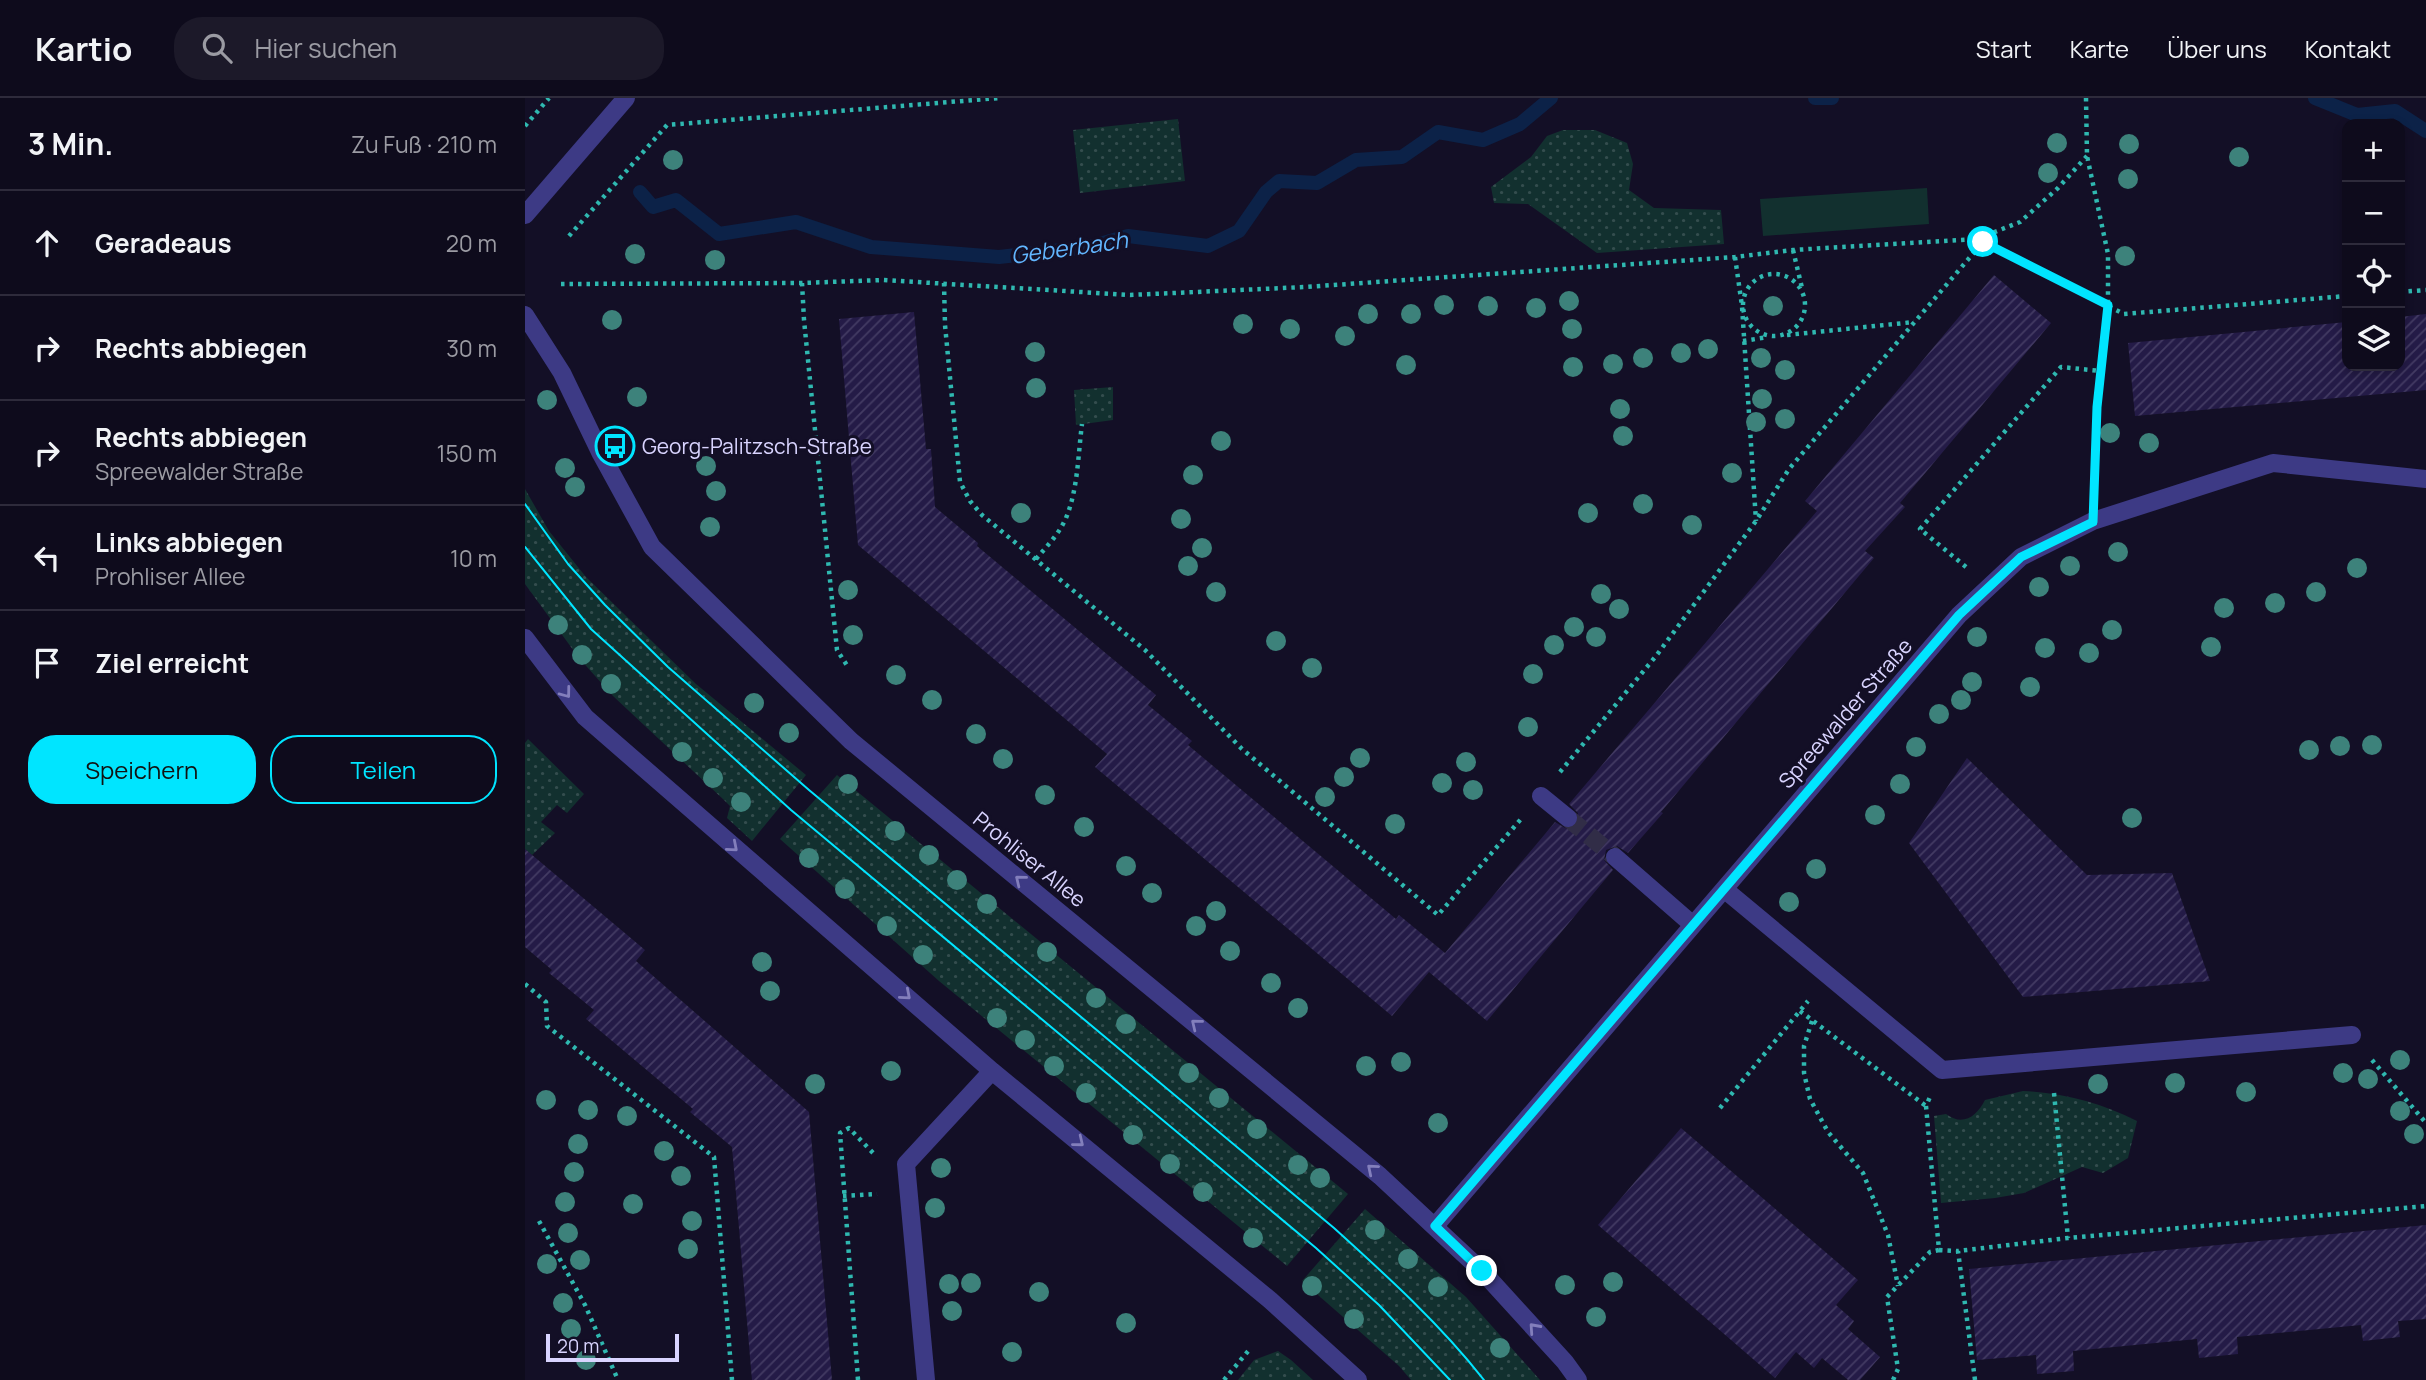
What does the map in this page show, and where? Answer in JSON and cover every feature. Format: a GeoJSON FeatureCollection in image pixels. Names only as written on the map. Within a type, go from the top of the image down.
{"type":"FeatureCollection","features":[{"type":"Feature","properties":{"kind":"street"},"geometry":{"type":"LineString","coordinates":[[525,215],[626,98]]}},
{"type":"Feature","properties":{"kind":"street","name":"Prohliser Allee"},"geometry":{"type":"LineString","coordinates":[[525,315],[562,373],[601,454],[652,547],[852,741],[1380,1176],[1482,1271],[1565,1362],[1578,1380]]}},
{"type":"Feature","properties":{"kind":"street","name":"Spreewalder Straße"},"geometry":{"type":"LineString","coordinates":[[1435,1226],[1959,615],[2021,557],[2093,522],[2273,463],[2426,479]]}},
{"type":"Feature","properties":{"kind":"street"},"geometry":{"type":"LineString","coordinates":[[525,638],[585,717],[992,1070],[1270,1300],[1358,1380]]}},
{"type":"Feature","properties":{"kind":"street"},"geometry":{"type":"LineString","coordinates":[[1541,796],[1568,818]]}},
{"type":"Feature","properties":{"kind":"street"},"geometry":{"type":"LineString","coordinates":[[1615,857],[1693,925]]}},
{"type":"Feature","properties":{"kind":"street"},"geometry":{"type":"LineString","coordinates":[[1724,889],[1942,1070],[2351,1035]]}},
{"type":"Feature","properties":{"kind":"street"},"geometry":{"type":"LineString","coordinates":[[926,1380],[906,1164],[992,1070]]}},
{"type":"Feature","properties":{"kind":"path"},"geometry":{"type":"LineString","coordinates":[[539,98],[544,103]]}},
{"type":"Feature","properties":{"kind":"path"},"geometry":{"type":"LineString","coordinates":[[525,126],[549,98]]}},
{"type":"Feature","properties":{"kind":"path"},"geometry":{"type":"LineString","coordinates":[[569,236],[667,125],[999,98]]}},
{"type":"Feature","properties":{"kind":"path"},"geometry":{"type":"LineString","coordinates":[[2086,98],[2087,156],[2108,254],[2108,305],[2097,407],[2093,522]]}},
{"type":"Feature","properties":{"kind":"path"},"geometry":{"type":"LineString","coordinates":[[561,284],[883,280],[1130,295],[1305,287],[1976,239],[2020,222],[2058,188],[2087,156]]}},
{"type":"Feature","properties":{"kind":"path"},"geometry":{"type":"LineString","coordinates":[[1976,239],[2124,314],[2342,296]]}},
{"type":"Feature","properties":{"kind":"path"},"geometry":{"type":"LineString","coordinates":[[944,283],[945,325],[960,482],[970,500],[982,515],[1145,650],[1242,749],[1438,915],[1541,796],[1656,656],[1756,522],[1789,469],[1983,242]]}},
{"type":"Feature","properties":{"kind":"path"},"geometry":{"type":"LineString","coordinates":[[1735,257],[1744,315],[1751,327],[1763,335],[1783,336],[1803,318],[1805,310],[1793,250]]}},
{"type":"Feature","properties":{"kind":"path"},"geometry":{"type":"LineString","coordinates":[[1756,522],[1742,306],[1747,288],[1758,278],[1771,274],[1784,275],[1796,283],[1803,293]]}},
{"type":"Feature","properties":{"kind":"path"},"geometry":{"type":"LineString","coordinates":[[802,283],[803,320],[837,650],[848,667]]}},
{"type":"Feature","properties":{"kind":"path"},"geometry":{"type":"LineString","coordinates":[[2405,292],[2426,290]]}},
{"type":"Feature","properties":{"kind":"path"},"geometry":{"type":"LineString","coordinates":[[1743,341],[1915,322]]}},
{"type":"Feature","properties":{"kind":"path"},"geometry":{"type":"LineString","coordinates":[[1990,586],[1920,529],[2061,367],[2101,371]]}},
{"type":"Feature","properties":{"kind":"path"},"geometry":{"type":"LineString","coordinates":[[1036,559],[1054,539],[1066,518],[1075,484],[1082,424]]}},
{"type":"Feature","properties":{"kind":"path"},"geometry":{"type":"LineString","coordinates":[[1720,1108],[1829,976]]}},
{"type":"Feature","properties":{"kind":"path"},"geometry":{"type":"LineString","coordinates":[[525,984],[546,1002],[547,1026],[714,1157],[732,1380]]}},
{"type":"Feature","properties":{"kind":"path"},"geometry":{"type":"LineString","coordinates":[[1800,1012],[1926,1106]]}},
{"type":"Feature","properties":{"kind":"path"},"geometry":{"type":"LineString","coordinates":[[1812,1021],[1804,1046],[1804,1073],[1810,1100],[1828,1132],[1863,1173],[1888,1235],[1898,1286]]}},
{"type":"Feature","properties":{"kind":"path"},"geometry":{"type":"LineString","coordinates":[[2351,1035],[2426,1123]]}},
{"type":"Feature","properties":{"kind":"path"},"geometry":{"type":"LineString","coordinates":[[2054,1060],[2068,1238]]}},
{"type":"Feature","properties":{"kind":"path"},"geometry":{"type":"LineString","coordinates":[[1939,1250],[1926,1106],[1942,1070]]}},
{"type":"Feature","properties":{"kind":"path"},"geometry":{"type":"LineString","coordinates":[[857,1380],[840,1133],[849,1128],[877,1157]]}},
{"type":"Feature","properties":{"kind":"path"},"geometry":{"type":"LineString","coordinates":[[843,1196],[867,1194]]}},
{"type":"Feature","properties":{"kind":"path"},"geometry":{"type":"LineString","coordinates":[[1893,1380],[1898,1369],[1887,1297],[1930,1252],[2426,1206]]}},
{"type":"Feature","properties":{"kind":"path"},"geometry":{"type":"LineString","coordinates":[[539,1221],[585,1305],[618,1380]]}},
{"type":"Feature","properties":{"kind":"path"},"geometry":{"type":"LineString","coordinates":[[1958,1251],[1975,1380]]}},
{"type":"Feature","properties":{"kind":"path"},"geometry":{"type":"LineString","coordinates":[[1224,1380],[1249,1350]]}},
{"type":"Feature","properties":{"kind":"green space"},"geometry":{"type":"Polygon","coordinates":[[[1178,119],[1185,181],[1080,193],[1073,130],[1178,119]]]}},
{"type":"Feature","properties":{"kind":"green space"},"geometry":{"type":"Polygon","coordinates":[[[1563,130],[1595,130],[1627,143],[1633,164],[1629,190],[1654,208],[1721,210],[1724,244],[1597,253],[1528,204],[1494,203],[1491,187],[1531,157],[1547,136],[1563,130]]]}},
{"type":"Feature","properties":{"kind":"green space"},"geometry":{"type":"Polygon","coordinates":[[[1927,188],[1929,224],[1763,236],[1760,199],[1927,188]]]}},
{"type":"Feature","properties":{"kind":"green space"},"geometry":{"type":"Polygon","coordinates":[[[1113,387],[1113,420],[1076,425],[1074,390],[1113,387]]]}},
{"type":"Feature","properties":{"kind":"green space"},"geometry":{"type":"Polygon","coordinates":[[[525,489],[549,531],[586,577],[696,684],[806,775],[752,841],[727,818],[730,806],[613,696],[579,658],[525,584],[525,489]]]}},
{"type":"Feature","properties":{"kind":"green space"},"geometry":{"type":"Polygon","coordinates":[[[528,739],[584,794],[567,813],[557,805],[541,822],[555,833],[532,855],[525,849],[525,743],[528,739]]]}},
{"type":"Feature","properties":{"kind":"green space"},"geometry":{"type":"Polygon","coordinates":[[[837,775],[1348,1194],[1287,1266],[939,981],[780,839],[837,775]]]}},
{"type":"Feature","properties":{"kind":"green space"},"geometry":{"type":"Polygon","coordinates":[[[2023,1091],[2082,1100],[2137,1121],[2128,1158],[2103,1173],[2082,1167],[2024,1193],[1941,1203],[1934,1116],[1946,1114],[1964,1120],[1974,1115],[1985,1100],[2023,1091]]]}},
{"type":"Feature","properties":{"kind":"green space"},"geometry":{"type":"Polygon","coordinates":[[[1365,1209],[1466,1297],[1540,1380],[1411,1380],[1399,1366],[1302,1281],[1365,1209]]]}},
{"type":"Feature","properties":{"kind":"green space"},"geometry":{"type":"Polygon","coordinates":[[[1278,1351],[1313,1380],[1238,1380],[1254,1360],[1278,1351]]]}},
{"type":"Feature","properties":{"kind":"building"},"geometry":{"type":"Polygon","coordinates":[[[1994,275],[2051,323],[1900,503],[1905,507],[1865,551],[1874,558],[1661,812],[1663,813],[1628,853],[1617,846],[1606,850],[1604,860],[1613,870],[1487,1021],[1429,972],[1392,1016],[1095,767],[1107,754],[858,545],[839,319],[914,312],[926,449],[931,449],[935,507],[978,543],[977,546],[1156,695],[1148,705],[1192,741],[1188,745],[1396,919],[1399,915],[1445,953],[1555,822],[1567,829],[1577,825],[1578,813],[1569,804],[1817,511],[1805,501],[1994,275]]]}},
{"type":"Feature","properties":{"kind":"building"},"geometry":{"type":"Polygon","coordinates":[[[2426,314],[2426,390],[2135,416],[2128,343],[2342,322],[2342,371],[2405,371],[2405,316],[2426,314]]]}},
{"type":"Feature","properties":{"kind":"building"},"geometry":{"type":"Polygon","coordinates":[[[1967,758],[2087,875],[2172,873],[2210,981],[2023,997],[1909,843],[1967,758]]]}},
{"type":"Feature","properties":{"kind":"building"},"geometry":{"type":"Polygon","coordinates":[[[525,849],[645,950],[636,961],[809,1112],[832,1380],[752,1380],[732,1147],[690,1112],[693,1109],[586,1019],[594,1010],[549,973],[552,970],[525,947],[525,849]]]}},
{"type":"Feature","properties":{"kind":"building"},"geometry":{"type":"Polygon","coordinates":[[[1681,1128],[1858,1280],[1836,1305],[1854,1321],[1848,1329],[1880,1357],[1860,1380],[1848,1380],[1822,1358],[1814,1368],[1796,1352],[1775,1378],[1598,1225],[1681,1128]]]}},
{"type":"Feature","properties":{"kind":"building"},"geometry":{"type":"Polygon","coordinates":[[[2426,1225],[2426,1319],[2398,1321],[2400,1337],[2363,1341],[2361,1325],[2237,1337],[2238,1354],[2199,1358],[2197,1339],[2073,1351],[2074,1371],[2037,1374],[2036,1355],[1977,1360],[1969,1269],[2426,1225]]]}},
{"type":"Feature","properties":{"kind":"waterway","name":"Geberbach"},"geometry":{"type":"LineString","coordinates":[[640,192],[653,207],[676,200],[719,234],[796,222],[871,247],[999,257],[1089,247],[1128,236],[1208,246],[1239,231],[1266,192],[1279,181],[1317,183],[1356,160],[1402,157],[1438,132],[1483,140],[1520,124],[1551,98]]}},
{"type":"Feature","properties":{"kind":"waterway","name":"Geberbach"},"geometry":{"type":"LineString","coordinates":[[1815,98],[1832,98]]}},
{"type":"Feature","properties":{"kind":"waterway","name":"Geberbach"},"geometry":{"type":"LineString","coordinates":[[2315,98],[2357,115],[2395,111],[2426,131]]}},
{"type":"Feature","properties":{"kind":"tunnel"},"geometry":{"type":"LineString","coordinates":[[1568,818],[1615,857]]}},
{"type":"Feature","properties":{"kind":"tram line"},"geometry":{"type":"LineString","coordinates":[[525,504],[568,564],[668,667],[809,790],[1334,1228],[1431,1320],[1484,1380]]}},
{"type":"Feature","properties":{"kind":"tram line"},"geometry":{"type":"LineString","coordinates":[[525,547],[591,629],[791,810],[1316,1248],[1379,1305],[1450,1380]]}},
{"type":"Feature","properties":{"kind":"place","name":"Georg-Palitzsch-Straße"},"geometry":{"type":"Point","coordinates":[615,446]}},
{"type":"Feature","properties":{"kind":"route"},"geometry":{"type":"LineString","coordinates":[[1482,1271],[1435,1226],[1959,615],[2021,557],[2093,522],[2097,407],[2108,305],[1983,242]]}}]}
